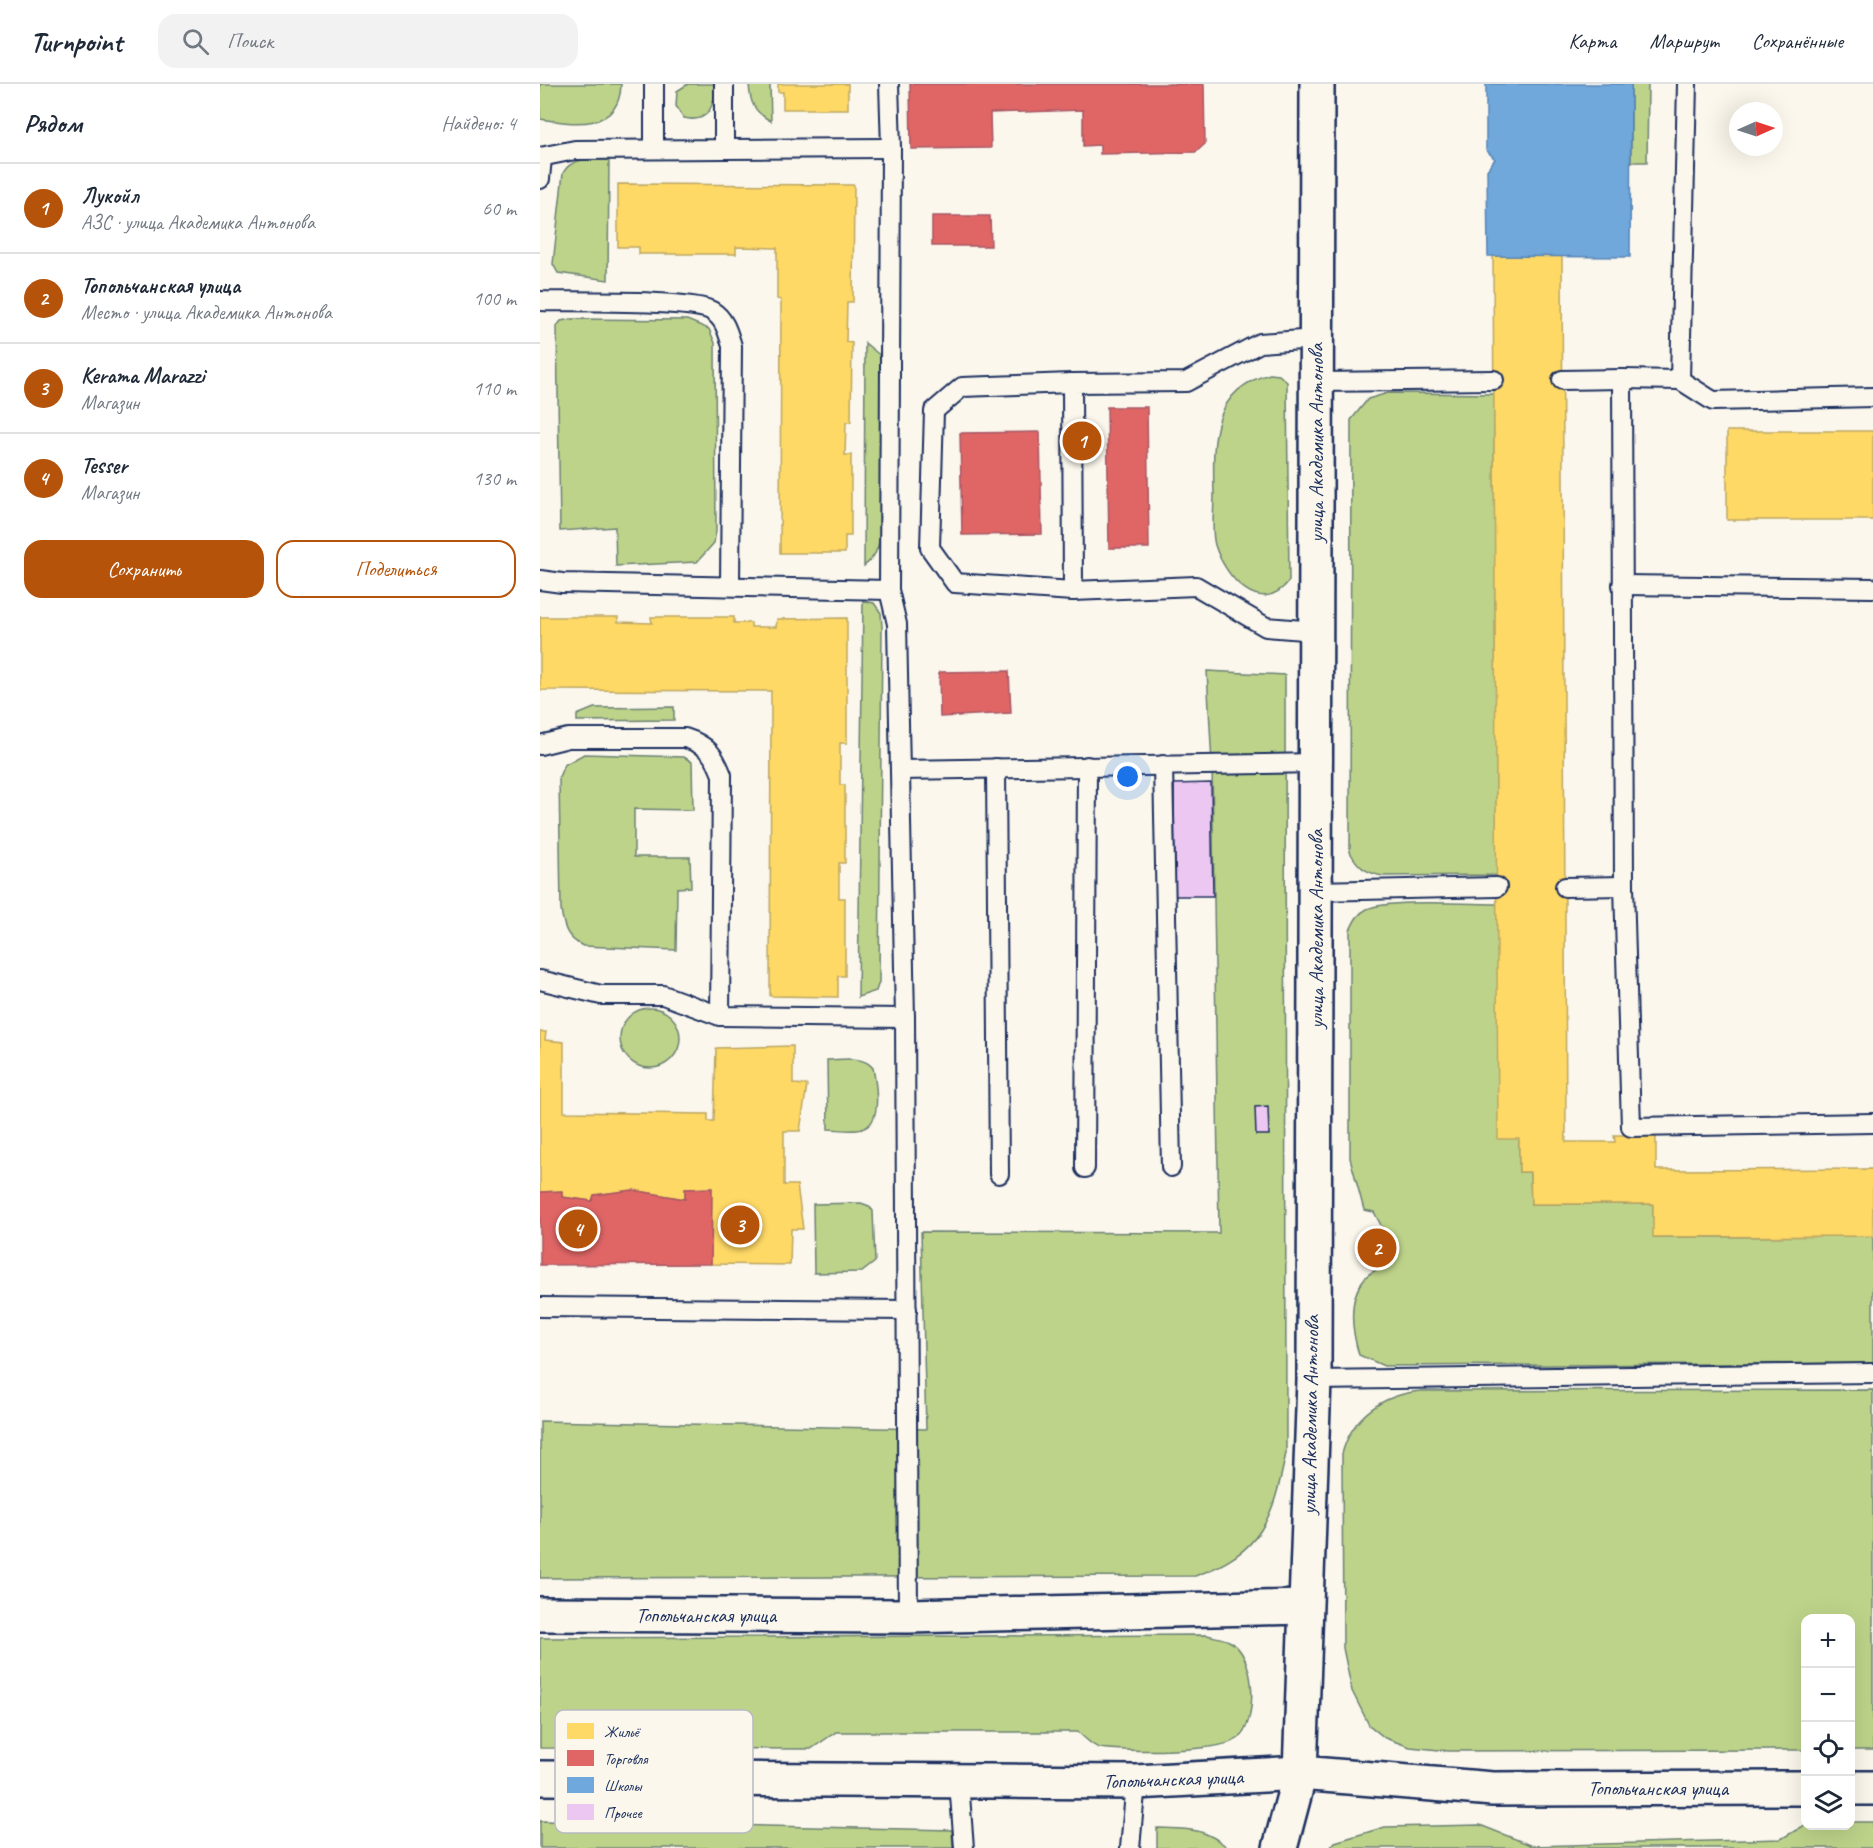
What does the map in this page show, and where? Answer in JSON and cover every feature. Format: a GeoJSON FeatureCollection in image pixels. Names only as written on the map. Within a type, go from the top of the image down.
{"type":"FeatureCollection","features":[{"type":"Feature","properties":{"kind":"main road","name":"улица Академика Антонова"},"geometry":{"type":"LineString","coordinates":[[1280,1848],[1300,1773],[1304,1607],[1314,1380],[1317,84]]}},
{"type":"Feature","properties":{"kind":"main road","name":"Топольчанская улица"},"geometry":{"type":"LineString","coordinates":[[540,1614],[908,1616],[1304,1607]]}},
{"type":"Feature","properties":{"kind":"main road","name":"Топольчанская улица"},"geometry":{"type":"LineString","coordinates":[[753,1780],[1136,1782],[1300,1773],[1492,1789],[1801,1788]]}},
{"type":"Feature","properties":{"kind":"main road","name":"Топольчанская улица"},"geometry":{"type":"LineString","coordinates":[[540,1778],[555,1778]]}},
{"type":"Feature","properties":{"kind":"main road"},"geometry":{"type":"LineString","coordinates":[[1855,1788],[1873,1788]]}},
{"type":"Feature","properties":{"kind":"lane"},"geometry":{"type":"LineString","coordinates":[[654,84],[654,149]]}},
{"type":"Feature","properties":{"kind":"lane"},"geometry":{"type":"LineString","coordinates":[[724,84],[724,148]]}},
{"type":"Feature","properties":{"kind":"lane"},"geometry":{"type":"LineString","coordinates":[[888,84],[891,148],[889,590],[897,624],[905,1018],[908,1616]]}},
{"type":"Feature","properties":{"kind":"lane"},"geometry":{"type":"LineString","coordinates":[[1680,380],[1687,84]]}},
{"type":"Feature","properties":{"kind":"lane"},"geometry":{"type":"LineString","coordinates":[[540,179],[541,157],[576,150],[891,148]]}},
{"type":"Feature","properties":{"kind":"lane"},"geometry":{"type":"LineString","coordinates":[[540,301],[687,304],[712,310],[727,326],[732,346],[730,585]]}},
{"type":"Feature","properties":{"kind":"lane"},"geometry":{"type":"LineString","coordinates":[[1316,339],[1260,343],[1186,382],[962,387],[934,411],[930,548],[955,583],[1073,591],[1196,586],[1266,627],[1316,631]]}},
{"type":"Feature","properties":{"kind":"lane"},"geometry":{"type":"LineString","coordinates":[[1622,379],[1624,886],[1631,1127],[1873,1123]]}},
{"type":"Feature","properties":{"kind":"lane"},"geometry":{"type":"LineString","coordinates":[[1317,382],[1494,380]]}},
{"type":"Feature","properties":{"kind":"lane"},"geometry":{"type":"LineString","coordinates":[[1562,380],[1680,380],[1713,401],[1873,397]]}},
{"type":"Feature","properties":{"kind":"lane"},"geometry":{"type":"LineString","coordinates":[[1072,383],[1073,591]]}},
{"type":"Feature","properties":{"kind":"lane"},"geometry":{"type":"LineString","coordinates":[[540,579],[562,583],[889,590]]}},
{"type":"Feature","properties":{"kind":"lane"},"geometry":{"type":"LineString","coordinates":[[1622,585],[1873,588]]}},
{"type":"Feature","properties":{"kind":"lane"},"geometry":{"type":"LineString","coordinates":[[540,745],[568,738],[685,738],[702,743],[715,756],[722,775],[720,1016]]}},
{"type":"Feature","properties":{"kind":"lane"},"geometry":{"type":"LineString","coordinates":[[900,770],[1317,763]]}},
{"type":"Feature","properties":{"kind":"lane"},"geometry":{"type":"LineString","coordinates":[[1163,765],[1171,1167]]}},
{"type":"Feature","properties":{"kind":"lane"},"geometry":{"type":"LineString","coordinates":[[1085,1168],[1087,766]]}},
{"type":"Feature","properties":{"kind":"lane"},"geometry":{"type":"LineString","coordinates":[[996,768],[999,1174]]}},
{"type":"Feature","properties":{"kind":"lane"},"geometry":{"type":"LineString","coordinates":[[1564,887],[1624,886]]}},
{"type":"Feature","properties":{"kind":"lane"},"geometry":{"type":"LineString","coordinates":[[1316,891],[1497,887]]}},
{"type":"Feature","properties":{"kind":"lane"},"geometry":{"type":"LineString","coordinates":[[540,980],[601,995],[663,995],[720,1016],[905,1018]]}},
{"type":"Feature","properties":{"kind":"lane"},"geometry":{"type":"LineString","coordinates":[[540,1307],[907,1310]]}},
{"type":"Feature","properties":{"kind":"lane"},"geometry":{"type":"LineString","coordinates":[[1314,1380],[1873,1373]]}},
{"type":"Feature","properties":{"kind":"lane"},"geometry":{"type":"LineString","coordinates":[[958,1782],[964,1848]]}},
{"type":"Feature","properties":{"kind":"lane"},"geometry":{"type":"LineString","coordinates":[[1130,1848],[1136,1782]]}},
{"type":"Feature","properties":{"kind":"green space"},"geometry":{"type":"Polygon","coordinates":[[[540,84],[621,84],[619,99],[613,110],[604,117],[580,123],[540,119],[540,84]]]}},
{"type":"Feature","properties":{"kind":"green space"},"geometry":{"type":"Polygon","coordinates":[[[688,84],[715,84],[712,106],[705,115],[699,118],[684,118],[676,106],[677,91],[688,84]]]}},
{"type":"Feature","properties":{"kind":"green space"},"geometry":{"type":"Polygon","coordinates":[[[749,84],[770,84],[771,121],[754,106],[750,97],[749,84]]]}},
{"type":"Feature","properties":{"kind":"green space"},"geometry":{"type":"Polygon","coordinates":[[[1631,84],[1648,84],[1647,162],[1631,162],[1631,84]]]}},
{"type":"Feature","properties":{"kind":"green space"},"geometry":{"type":"Polygon","coordinates":[[[609,159],[608,280],[558,273],[553,264],[563,173],[577,161],[609,159]]]}},
{"type":"Feature","properties":{"kind":"green space"},"geometry":{"type":"Polygon","coordinates":[[[571,319],[687,320],[709,329],[715,343],[716,531],[714,543],[697,562],[616,566],[615,527],[560,531],[557,326],[561,321],[571,319]]]}},
{"type":"Feature","properties":{"kind":"green space"},"geometry":{"type":"Polygon","coordinates":[[[865,343],[882,357],[880,534],[876,551],[864,566],[865,343]]]}},
{"type":"Feature","properties":{"kind":"green space"},"geometry":{"type":"Polygon","coordinates":[[[1270,374],[1279,375],[1287,382],[1289,581],[1278,591],[1267,595],[1255,594],[1235,580],[1215,545],[1213,527],[1215,439],[1219,422],[1225,406],[1235,393],[1250,382],[1270,374]]]}},
{"type":"Feature","properties":{"kind":"green space"},"geometry":{"type":"Polygon","coordinates":[[[1388,393],[1494,394],[1497,875],[1382,876],[1363,868],[1350,852],[1351,420],[1368,399],[1388,393]]]}},
{"type":"Feature","properties":{"kind":"green space"},"geometry":{"type":"Polygon","coordinates":[[[863,601],[874,603],[881,613],[882,627],[879,982],[876,991],[858,997],[863,601]]]}},
{"type":"Feature","properties":{"kind":"green space"},"geometry":{"type":"Polygon","coordinates":[[[1207,671],[1285,675],[1286,1453],[1276,1496],[1261,1530],[1236,1556],[1218,1567],[1195,1576],[540,1578],[540,1421],[926,1429],[921,1232],[1219,1233],[1212,764],[1207,671]]]}},
{"type":"Feature","properties":{"kind":"green space"},"geometry":{"type":"Polygon","coordinates":[[[674,707],[674,720],[577,721],[577,715],[594,708],[674,707]]]}},
{"type":"Feature","properties":{"kind":"green space"},"geometry":{"type":"Polygon","coordinates":[[[584,754],[684,757],[692,762],[693,810],[634,809],[634,857],[690,857],[691,887],[677,888],[676,950],[583,946],[569,936],[561,910],[559,777],[564,765],[584,754]]]}},
{"type":"Feature","properties":{"kind":"green space"},"geometry":{"type":"Polygon","coordinates":[[[1410,903],[1497,904],[1519,1139],[1519,1172],[1530,1172],[1531,1204],[1653,1204],[1654,1237],[1873,1236],[1873,1363],[1384,1366],[1359,1355],[1352,1316],[1355,1296],[1364,1279],[1384,1266],[1384,1231],[1374,1212],[1364,1210],[1350,1158],[1350,930],[1361,913],[1377,906],[1410,903]]]}},
{"type":"Feature","properties":{"kind":"green space"},"geometry":{"type":"Polygon","coordinates":[[[644,1008],[656,1008],[667,1013],[675,1021],[680,1038],[678,1050],[667,1063],[656,1068],[644,1068],[633,1063],[625,1055],[620,1044],[620,1032],[625,1021],[633,1013],[644,1008]]]}},
{"type":"Feature","properties":{"kind":"green space"},"geometry":{"type":"Polygon","coordinates":[[[827,1060],[864,1061],[873,1068],[876,1083],[876,1111],[869,1125],[854,1130],[828,1129],[827,1060]]]}},
{"type":"Feature","properties":{"kind":"green space"},"geometry":{"type":"Polygon","coordinates":[[[861,1203],[869,1206],[873,1211],[875,1262],[862,1272],[814,1273],[813,1204],[861,1203]]]}},
{"type":"Feature","properties":{"kind":"green space"},"geometry":{"type":"Polygon","coordinates":[[[1873,1390],[1873,1750],[1855,1750],[1855,1614],[1801,1614],[1801,1750],[1449,1751],[1410,1747],[1385,1738],[1369,1725],[1352,1691],[1343,1648],[1342,1454],[1353,1429],[1371,1409],[1394,1397],[1422,1391],[1873,1390]]]}},
{"type":"Feature","properties":{"kind":"green space"},"geometry":{"type":"Polygon","coordinates":[[[1207,1635],[1227,1640],[1238,1648],[1249,1672],[1252,1701],[1246,1728],[1240,1737],[1215,1746],[1195,1749],[1151,1750],[1097,1747],[1078,1732],[836,1732],[811,1749],[753,1749],[753,1710],[555,1710],[555,1748],[540,1748],[540,1638],[1207,1635]]]}},
{"type":"Feature","properties":{"kind":"green space"},"geometry":{"type":"Polygon","coordinates":[[[540,1821],[555,1821],[555,1833],[753,1833],[753,1826],[952,1830],[953,1848],[540,1848],[540,1821]]]}},
{"type":"Feature","properties":{"kind":"green space"},"geometry":{"type":"Polygon","coordinates":[[[1855,1822],[1873,1822],[1873,1848],[1330,1848],[1335,1842],[1385,1827],[1480,1825],[1533,1846],[1781,1839],[1801,1827],[1801,1830],[1855,1830],[1855,1822]]]}},
{"type":"Feature","properties":{"kind":"green space"},"geometry":{"type":"Polygon","coordinates":[[[1157,1828],[1186,1829],[1203,1833],[1228,1848],[1157,1848],[1157,1828]]]}},
{"type":"Feature","properties":{"kind":"building: Жильё"},"geometry":{"type":"Polygon","coordinates":[[[778,84],[848,84],[848,109],[783,109],[783,92],[778,92],[778,84]]]}},
{"type":"Feature","properties":{"kind":"building: Жильё"},"geometry":{"type":"Polygon","coordinates":[[[618,184],[854,185],[853,302],[847,302],[846,342],[852,343],[851,422],[846,422],[845,455],[851,455],[851,536],[845,536],[845,553],[780,553],[781,300],[777,299],[777,248],[736,247],[736,254],[639,254],[639,247],[618,247],[618,184]]]}},
{"type":"Feature","properties":{"kind":"building: Жильё"},"geometry":{"type":"Polygon","coordinates":[[[1493,256],[1562,256],[1566,1142],[1615,1142],[1614,1135],[1656,1135],[1656,1170],[1873,1169],[1873,1236],[1653,1237],[1653,1204],[1531,1204],[1530,1172],[1519,1172],[1519,1139],[1498,1139],[1493,256]]]}},
{"type":"Feature","properties":{"kind":"building: Жильё"},"geometry":{"type":"Polygon","coordinates":[[[1727,431],[1873,431],[1873,520],[1727,520],[1727,431]]]}},
{"type":"Feature","properties":{"kind":"building: Жильё"},"geometry":{"type":"Polygon","coordinates":[[[540,617],[618,617],[618,622],[652,623],[651,617],[734,617],[734,623],[751,623],[751,627],[776,627],[777,619],[847,618],[847,743],[840,743],[840,785],[845,785],[845,863],[839,863],[839,898],[845,898],[845,976],[838,976],[838,997],[770,996],[771,691],[540,690],[540,617]]]}},
{"type":"Feature","properties":{"kind":"building: Жильё"},"geometry":{"type":"Polygon","coordinates":[[[540,1032],[546,1032],[545,1040],[564,1042],[564,1112],[708,1114],[708,1121],[714,1121],[716,1048],[793,1046],[793,1084],[807,1085],[800,1131],[784,1131],[784,1185],[797,1185],[803,1229],[791,1229],[790,1265],[711,1264],[712,1188],[685,1189],[685,1199],[633,1190],[594,1195],[592,1201],[562,1197],[562,1191],[540,1192],[540,1032]]]}},
{"type":"Feature","properties":{"kind":"building: Жильё"},"geometry":{"type":"Polygon","coordinates":[[[1369,1231],[1384,1231],[1384,1266],[1370,1266],[1369,1231]]]}},
{"type":"Feature","properties":{"kind":"building: Торговля"},"geometry":{"type":"Polygon","coordinates":[[[910,84],[1204,84],[1205,144],[1196,152],[1100,154],[1100,145],[1083,146],[1083,110],[990,113],[991,148],[911,149],[910,84]]]}},
{"type":"Feature","properties":{"kind":"building: Торговля"},"geometry":{"type":"Polygon","coordinates":[[[932,216],[990,216],[991,246],[932,246],[932,216]]]}},
{"type":"Feature","properties":{"kind":"building: Торговля"},"geometry":{"type":"Polygon","coordinates":[[[1107,407],[1147,407],[1149,548],[1109,548],[1107,407]]]}},
{"type":"Feature","properties":{"kind":"building: Торговля"},"geometry":{"type":"Polygon","coordinates":[[[1040,432],[1042,534],[962,535],[960,433],[1040,432]]]}},
{"type":"Feature","properties":{"kind":"building: Торговля"},"geometry":{"type":"Polygon","coordinates":[[[1009,671],[1011,713],[940,717],[939,672],[1009,671]]]}},
{"type":"Feature","properties":{"kind":"building: Торговля"},"geometry":{"type":"Polygon","coordinates":[[[712,1188],[711,1264],[540,1265],[540,1192],[562,1191],[562,1197],[592,1201],[594,1195],[633,1190],[685,1199],[685,1189],[712,1188]]]}},
{"type":"Feature","properties":{"kind":"building: Школы"},"geometry":{"type":"Polygon","coordinates":[[[1486,84],[1631,84],[1630,257],[1488,256],[1487,170],[1495,159],[1486,150],[1486,84]]]}},
{"type":"Feature","properties":{"kind":"building: Прочее"},"geometry":{"type":"Polygon","coordinates":[[[1211,783],[1213,896],[1175,896],[1174,784],[1211,783]]]}},
{"type":"Feature","properties":{"kind":"building: Прочее"},"geometry":{"type":"Polygon","coordinates":[[[1268,1106],[1269,1135],[1256,1135],[1255,1107],[1268,1106]]]}},
{"type":"Feature","properties":{"kind":"place","name":"Лукойл"},"geometry":{"type":"Point","coordinates":[1082,441]}},
{"type":"Feature","properties":{"kind":"place","name":"Kerama Marazzi"},"geometry":{"type":"Point","coordinates":[740,1225]}},
{"type":"Feature","properties":{"kind":"place","name":"Tesser"},"geometry":{"type":"Point","coordinates":[578,1229]}},
{"type":"Feature","properties":{"kind":"place","name":"Топольчанская улица"},"geometry":{"type":"Point","coordinates":[1377,1248]}}]}
